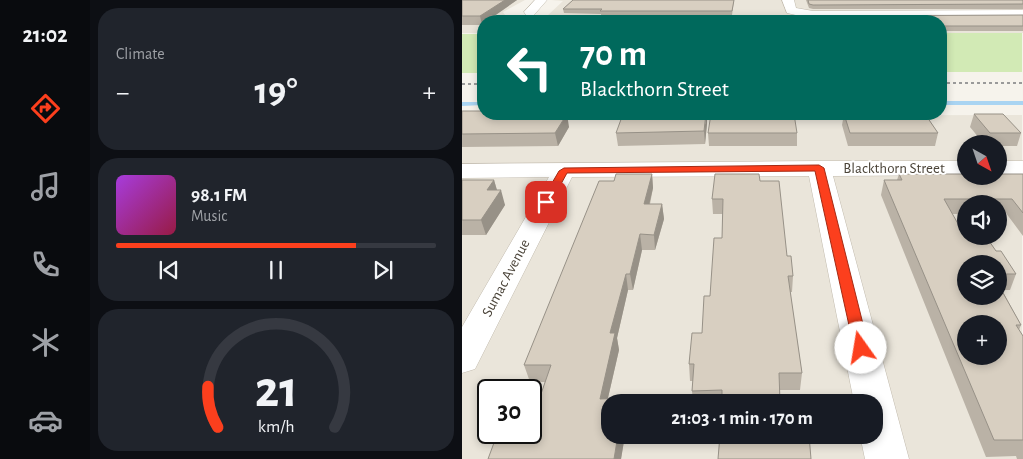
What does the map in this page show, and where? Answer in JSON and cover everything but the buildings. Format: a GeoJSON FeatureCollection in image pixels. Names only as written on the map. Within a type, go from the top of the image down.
{"type":"FeatureCollection","features":[{"type":"Feature","properties":{"kind":"street"},"geometry":{"type":"LineString","coordinates":[[530,12],[541,0]]}},
{"type":"Feature","properties":{"kind":"street"},"geometry":{"type":"LineString","coordinates":[[788,0],[791,10],[798,13],[813,14],[1022,14]]}},
{"type":"Feature","properties":{"kind":"street"},"geometry":{"type":"LineString","coordinates":[[819,168],[872,394]]}},
{"type":"Feature","properties":{"kind":"street","name":"Blackthorn Street"},"geometry":{"type":"LineString","coordinates":[[462,171],[957,168]]}},
{"type":"Feature","properties":{"kind":"street"},"geometry":{"type":"LineString","coordinates":[[1007,168],[1022,168]]}},
{"type":"Feature","properties":{"kind":"street","name":"Sumac Avenue"},"geometry":{"type":"LineString","coordinates":[[462,359],[564,171]]}},
{"type":"Feature","properties":{"kind":"street"},"geometry":{"type":"LineString","coordinates":[[883,439],[888,459]]}},
{"type":"Feature","properties":{"kind":"shaded area"},"geometry":{"type":"Polygon","coordinates":[[[462,0],[525,0],[503,12],[505,15],[477,15],[477,33],[462,33],[462,0]]]}},
{"type":"Feature","properties":{"kind":"shaded area"},"geometry":{"type":"Polygon","coordinates":[[[551,0],[1022,0],[1023,33],[947,33],[947,15],[548,15],[563,1],[551,0]]]}},
{"type":"Feature","properties":{"kind":"shaded area"},"geometry":{"type":"Polygon","coordinates":[[[947,115],[1022,115],[1022,459],[462,459],[462,116],[477,116],[477,120],[947,120],[947,115]]]}},
{"type":"Feature","properties":{"kind":"green space"},"geometry":{"type":"Polygon","coordinates":[[[947,33],[1022,33],[1022,72],[947,72],[947,33]]]}},
{"type":"Feature","properties":{"kind":"green space"},"geometry":{"type":"Polygon","coordinates":[[[462,34],[477,34],[477,73],[462,73],[462,34]]]}},
{"type":"Feature","properties":{"kind":"waterway"},"geometry":{"type":"LineString","coordinates":[[947,103],[1023,103]]}},
{"type":"Feature","properties":{"kind":"waterway"},"geometry":{"type":"LineString","coordinates":[[462,104],[477,104]]}},
{"type":"Feature","properties":{"kind":"railway"},"geometry":{"type":"LineString","coordinates":[[947,83],[1023,83]]}},
{"type":"Feature","properties":{"kind":"railway"},"geometry":{"type":"LineString","coordinates":[[462,84],[477,84]]}},
{"type":"Feature","properties":{"kind":"route"},"geometry":{"type":"LineString","coordinates":[[546,202],[564,171],[819,168],[861,348]]}}]}
